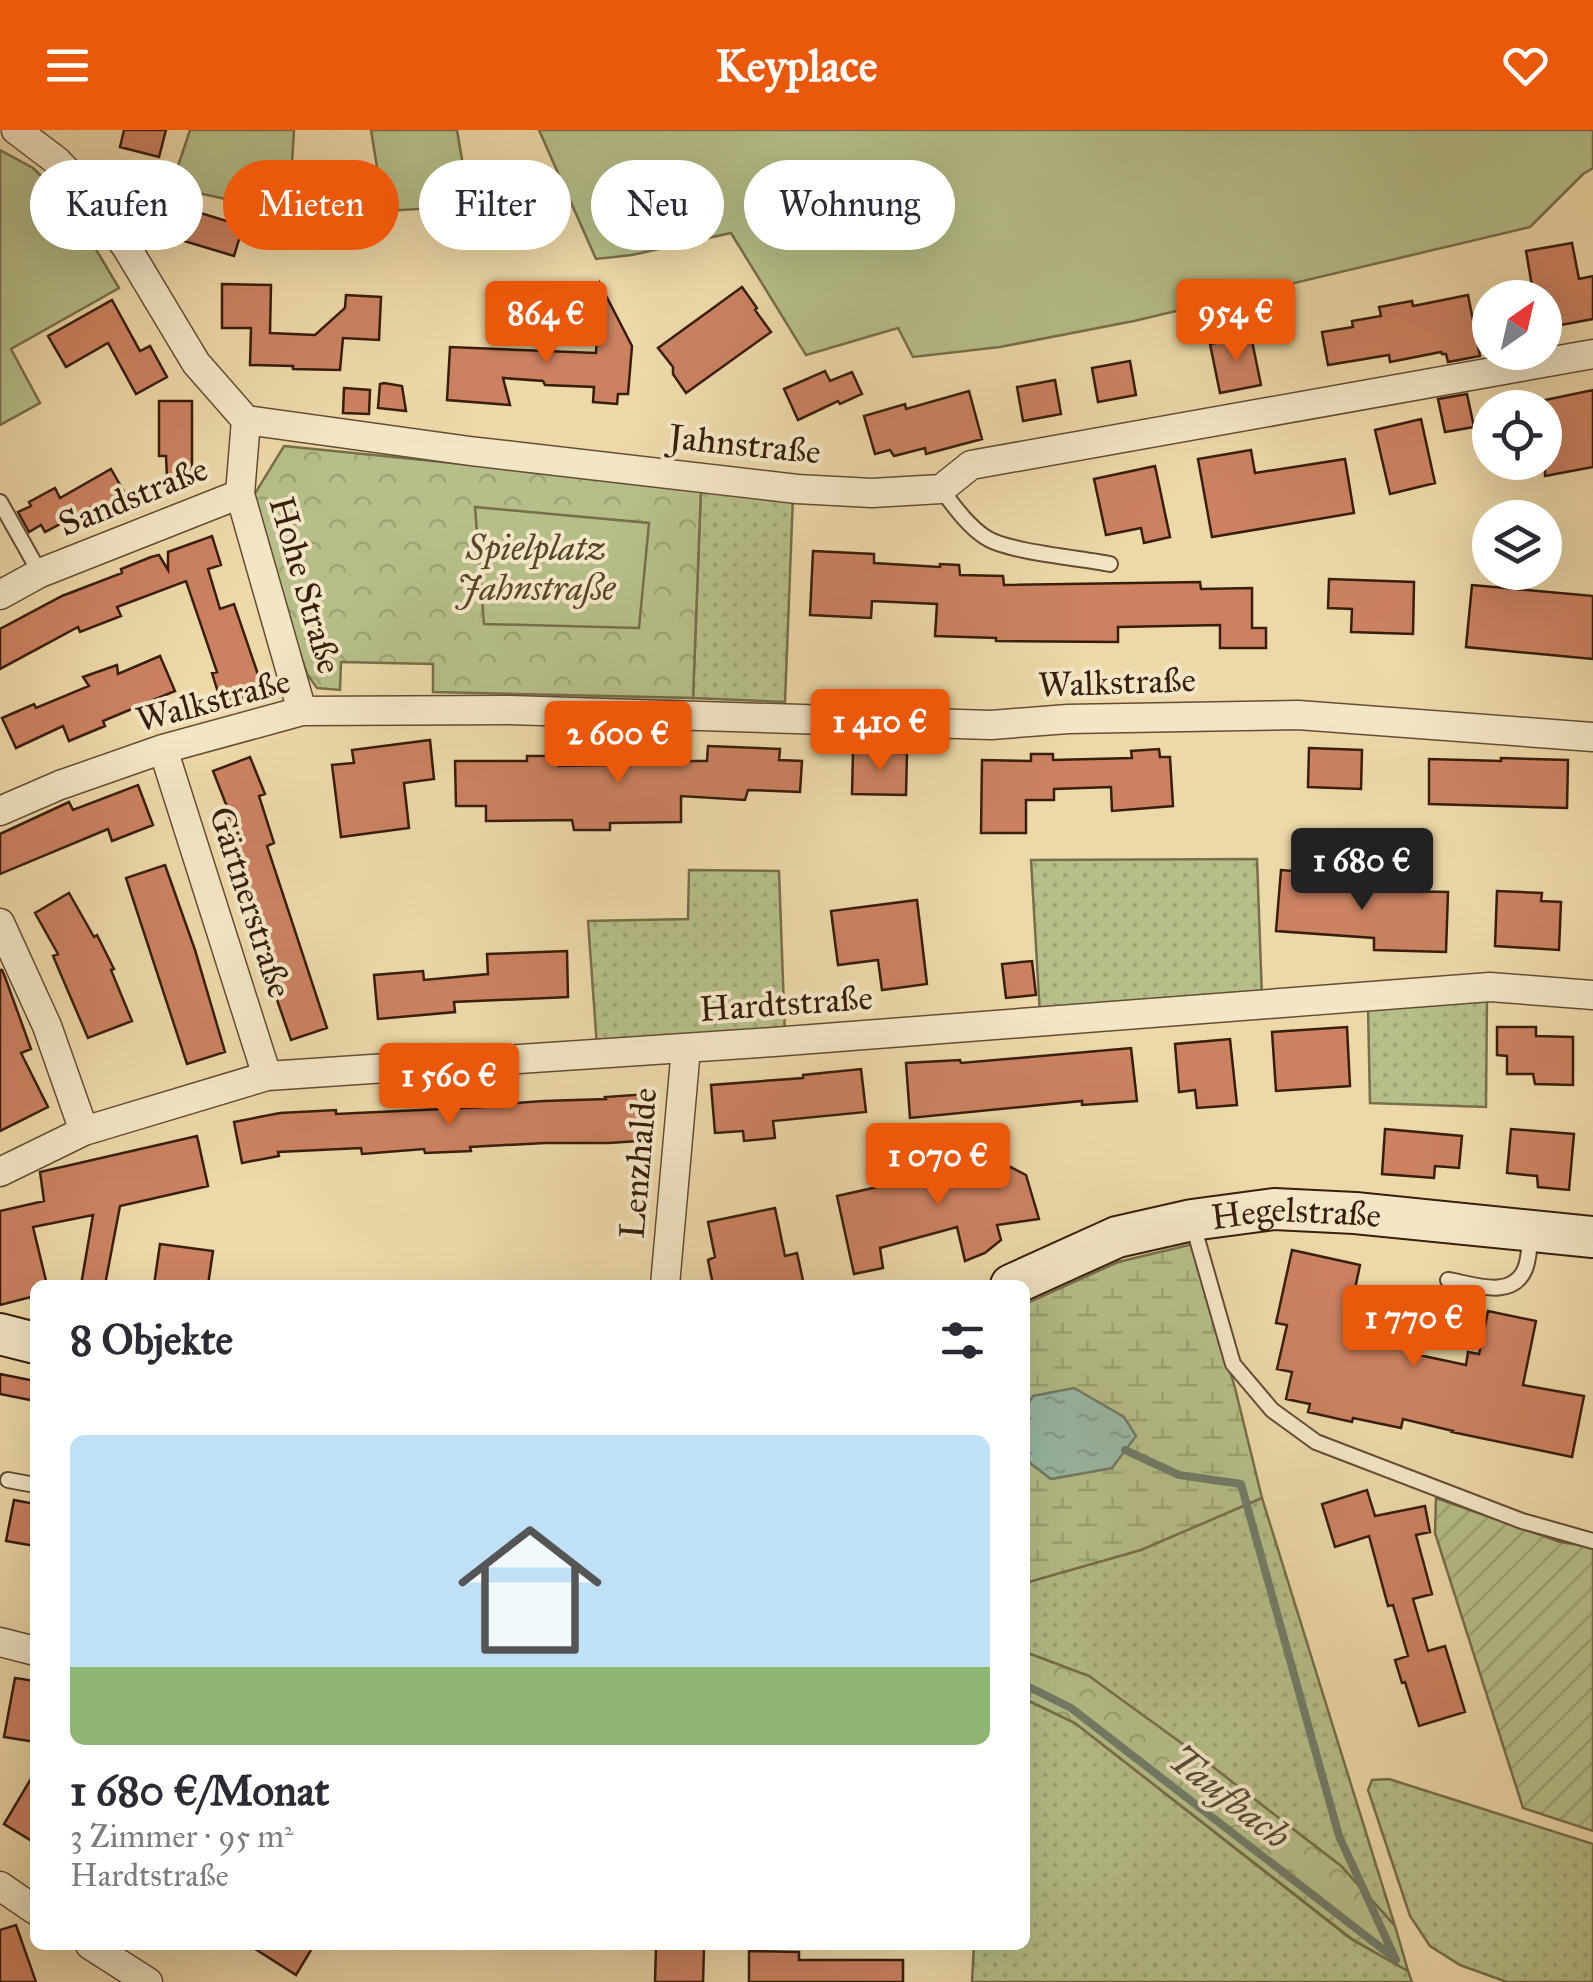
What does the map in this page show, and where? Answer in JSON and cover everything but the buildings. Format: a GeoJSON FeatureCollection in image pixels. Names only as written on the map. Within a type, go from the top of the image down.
{"type":"FeatureCollection","features":[{"type":"Feature","properties":{"kind":"street"},"geometry":{"type":"LineString","coordinates":[[16,130],[58,161],[84,188],[127,248],[196,362],[246,420]]}},
{"type":"Feature","properties":{"kind":"street"},"geometry":{"type":"LineString","coordinates":[[941,490],[970,465],[1593,354]]}},
{"type":"Feature","properties":{"kind":"street","name":"Jahnstraße"},"geometry":{"type":"LineString","coordinates":[[246,420],[470,451],[797,488],[872,494],[941,490]]}},
{"type":"Feature","properties":{"kind":"street","name":"Hohe Straße"},"geometry":{"type":"LineString","coordinates":[[246,420],[240,494],[302,711]]}},
{"type":"Feature","properties":{"kind":"street","name":"Sandstraße"},"geometry":{"type":"LineString","coordinates":[[0,595],[40,573],[240,494]]}},
{"type":"Feature","properties":{"kind":"street","name":"Walkstraße"},"geometry":{"type":"LineString","coordinates":[[0,811],[60,785],[163,750],[302,711],[509,710],[992,725],[1068,718],[1298,715],[1593,737]]}},
{"type":"Feature","properties":{"kind":"street","name":"Gärtnerstraße"},"geometry":{"type":"LineString","coordinates":[[163,750],[267,1076]]}},
{"type":"Feature","properties":{"kind":"street"},"geometry":{"type":"LineString","coordinates":[[0,922],[47,1026],[84,1131]]}},
{"type":"Feature","properties":{"kind":"street","name":"Hardtstraße"},"geometry":{"type":"LineString","coordinates":[[0,1172],[84,1131],[267,1076],[1490,988],[1593,995]]}},
{"type":"Feature","properties":{"kind":"street","name":"Lenzhalde"},"geometry":{"type":"LineString","coordinates":[[664,1280],[686,1048]]}},
{"type":"Feature","properties":{"kind":"street","name":"Hegelstraße"},"geometry":{"type":"LineString","coordinates":[[1021,1280],[1116,1237],[1192,1220],[1274,1209],[1355,1213],[1593,1237]]}},
{"type":"Feature","properties":{"kind":"street"},"geometry":{"type":"LineString","coordinates":[[0,1334],[30,1342]]}},
{"type":"Feature","properties":{"kind":"street"},"geometry":{"type":"LineString","coordinates":[[0,1642],[30,1649]]}},
{"type":"Feature","properties":{"kind":"street"},"geometry":{"type":"LineString","coordinates":[[0,1886],[30,1907]]}},
{"type":"Feature","properties":{"kind":"street"},"geometry":{"type":"LineString","coordinates":[[98,1950],[148,1982]]}},
{"type":"Feature","properties":{"kind":"lane"},"geometry":{"type":"LineString","coordinates":[[941,490],[982,536],[1000,544],[1110,564]]}},
{"type":"Feature","properties":{"kind":"lane"},"geometry":{"type":"LineString","coordinates":[[0,502],[40,573]]}},
{"type":"Feature","properties":{"kind":"lane"},"geometry":{"type":"LineString","coordinates":[[1192,1220],[1233,1364],[1272,1410],[1316,1442],[1522,1521],[1593,1542]]}},
{"type":"Feature","properties":{"kind":"lane"},"geometry":{"type":"LineString","coordinates":[[1448,1280],[1496,1289],[1511,1286],[1524,1271],[1532,1231]]}},
{"type":"Feature","properties":{"kind":"lane"},"geometry":{"type":"LineString","coordinates":[[8,1480],[30,1484]]}},
{"type":"Feature","properties":{"kind":"green space"},"geometry":{"type":"Polygon","coordinates":[[[190,130],[294,130],[292,160],[223,160],[223,198],[203,194],[203,160],[180,160],[190,130]]]}},
{"type":"Feature","properties":{"kind":"green space"},"geometry":{"type":"Polygon","coordinates":[[[371,130],[457,130],[462,160],[419,160],[419,209],[399,210],[399,160],[376,160],[371,130]]]}},
{"type":"Feature","properties":{"kind":"green space"},"geometry":{"type":"Polygon","coordinates":[[[539,130],[1593,130],[1593,168],[1530,227],[1134,321],[1000,347],[913,357],[898,328],[806,355],[731,233],[724,235],[724,160],[591,160],[591,248],[571,202],[571,160],[552,160],[539,130]]]}},
{"type":"Feature","properties":{"kind":"green space"},"geometry":{"type":"Polygon","coordinates":[[[0,150],[30,166],[30,250],[96,250],[119,288],[11,349],[40,403],[0,425],[0,150]]]}},
{"type":"Feature","properties":{"kind":"green space"},"geometry":{"type":"Polygon","coordinates":[[[592,250],[654,250],[632,255],[596,259],[592,250]]]}},
{"type":"Feature","properties":{"kind":"green space"},"geometry":{"type":"Polygon","coordinates":[[[284,446],[701,488],[693,698],[433,692],[433,664],[341,662],[340,690],[317,688],[307,674],[251,500],[284,446]]]}},
{"type":"Feature","properties":{"kind":"green space"},"geometry":{"type":"Polygon","coordinates":[[[701,488],[793,496],[785,702],[693,698],[701,488]]]}},
{"type":"Feature","properties":{"kind":"green space","name":"Spielplatz Jahnstraße"},"geometry":{"type":"Polygon","coordinates":[[[475,507],[649,523],[639,628],[484,624],[475,507]]]}},
{"type":"Feature","properties":{"kind":"green space"},"geometry":{"type":"Polygon","coordinates":[[[1257,859],[1262,998],[1040,1015],[1031,860],[1257,859]]]}},
{"type":"Feature","properties":{"kind":"green space"},"geometry":{"type":"Polygon","coordinates":[[[689,870],[779,871],[785,1036],[597,1047],[588,921],[688,919],[689,870]]]}},
{"type":"Feature","properties":{"kind":"green space"},"geometry":{"type":"Polygon","coordinates":[[[1487,998],[1486,1107],[1370,1103],[1368,1007],[1487,998]]]}},
{"type":"Feature","properties":{"kind":"green space"},"geometry":{"type":"Polygon","coordinates":[[[1193,1244],[1262,1498],[1141,1550],[1030,1582],[1030,1463],[1051,1479],[1111,1468],[1135,1436],[1034,1396],[1030,1401],[1030,1302],[1118,1262],[1193,1244]]]}},
{"type":"Feature","properties":{"kind":"green space"},"geometry":{"type":"Polygon","coordinates":[[[1262,1498],[1395,1926],[1341,1866],[1089,1676],[1030,1654],[1030,1581],[1262,1498]]]}},
{"type":"Feature","properties":{"kind":"green space"},"geometry":{"type":"Polygon","coordinates":[[[1436,1498],[1560,1542],[1593,1547],[1593,1831],[1523,1808],[1435,1533],[1436,1498]]]}},
{"type":"Feature","properties":{"kind":"green space"},"geometry":{"type":"Polygon","coordinates":[[[1030,1654],[1089,1676],[1341,1866],[1395,1926],[1408,1971],[1352,1939],[1075,1723],[1030,1701],[1030,1654]]]}},
{"type":"Feature","properties":{"kind":"green space"},"geometry":{"type":"Polygon","coordinates":[[[1030,1701],[1075,1723],[1351,1939],[1408,1971],[1412,1982],[972,1982],[974,1950],[1030,1950],[1030,1701]]]}},
{"type":"Feature","properties":{"kind":"green space"},"geometry":{"type":"Polygon","coordinates":[[[1389,1779],[1593,1844],[1593,1982],[1507,1982],[1460,1965],[1430,1946],[1410,1916],[1368,1790],[1372,1780],[1389,1779]]]}},
{"type":"Feature","properties":{"kind":"water"},"geometry":{"type":"Polygon","coordinates":[[[1074,1388],[1124,1417],[1136,1436],[1112,1468],[1051,1479],[1030,1463],[1033,1396],[1074,1388]]]}},
{"type":"Feature","properties":{"kind":"waterway"},"geometry":{"type":"LineString","coordinates":[[1125,1450],[1179,1475],[1241,1484],[1339,1836],[1396,1960]]}},
{"type":"Feature","properties":{"kind":"waterway","name":"Taufbach"},"geometry":{"type":"LineString","coordinates":[[1030,1688],[1071,1708],[1393,1957]]}}]}
